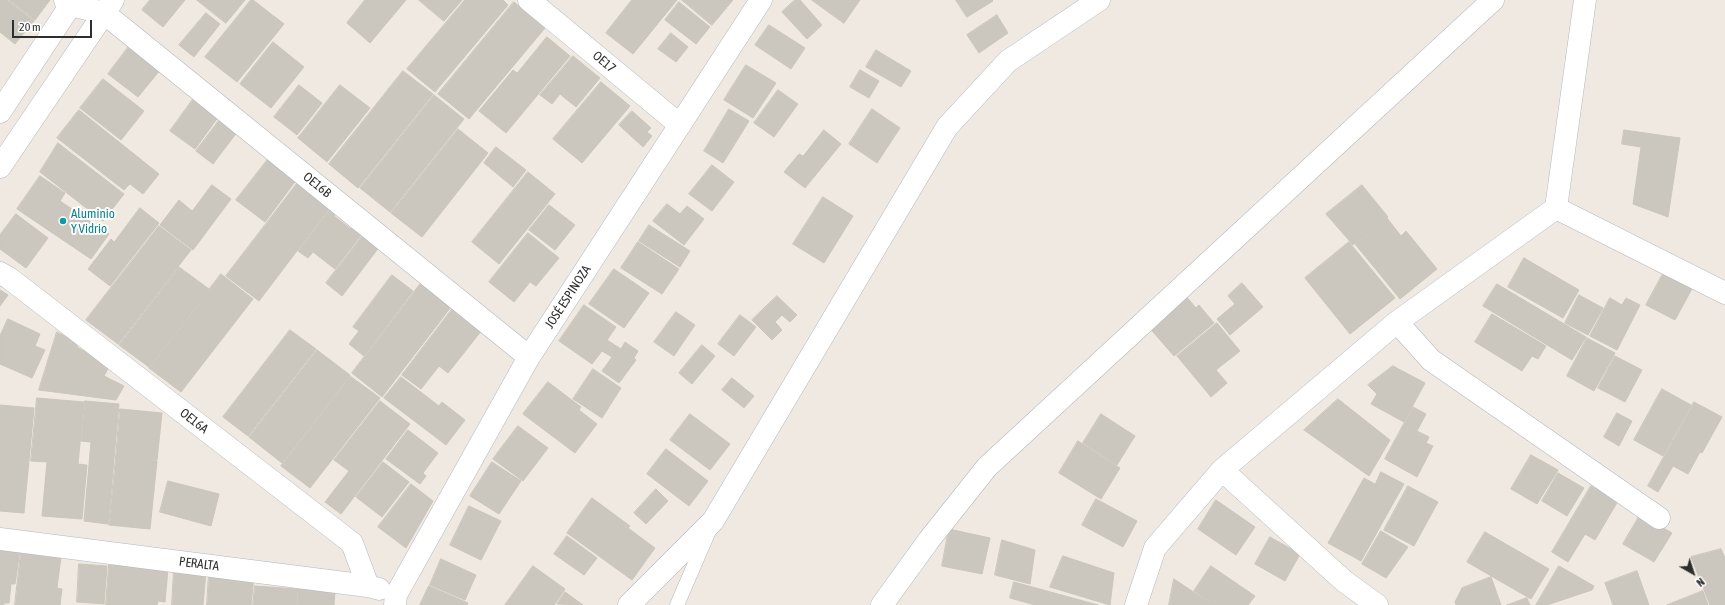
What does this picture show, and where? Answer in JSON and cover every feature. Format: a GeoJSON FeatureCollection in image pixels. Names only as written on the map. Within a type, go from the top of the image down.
{"type":"FeatureCollection","features":[{"type":"Feature","properties":{"kind":"street","name":"OE17"},"geometry":{"type":"LineString","coordinates":[[528,0],[680,125]]}},
{"type":"Feature","properties":{"kind":"street","name":"JOSÉ ESPINOZA"},"geometry":{"type":"LineString","coordinates":[[395,600],[529,357],[761,0]]}},
{"type":"Feature","properties":{"kind":"street"},"geometry":{"type":"LineString","coordinates":[[629,605],[713,521],[947,127],[1008,60],[1099,0]]}},
{"type":"Feature","properties":{"kind":"street"},"geometry":{"type":"LineString","coordinates":[[882,605],[929,540],[987,467],[1493,0]]}},
{"type":"Feature","properties":{"kind":"street"},"geometry":{"type":"LineString","coordinates":[[1136,605],[1155,548],[1222,470],[1397,322],[1556,208],[1584,0]]}},
{"type":"Feature","properties":{"kind":"street"},"geometry":{"type":"LineString","coordinates":[[0,112],[70,2],[109,7],[0,167]]}},
{"type":"Feature","properties":{"kind":"street","name":"OE16B"},"geometry":{"type":"LineString","coordinates":[[109,7],[529,357]]}},
{"type":"Feature","properties":{"kind":"street"},"geometry":{"type":"LineString","coordinates":[[1556,208],[1725,293]]}},
{"type":"Feature","properties":{"kind":"street","name":"OE16A"},"geometry":{"type":"LineString","coordinates":[[0,273],[9,278],[352,543],[368,586]]}},
{"type":"Feature","properties":{"kind":"street"},"geometry":{"type":"LineString","coordinates":[[1397,322],[1436,364],[1659,518]]}},
{"type":"Feature","properties":{"kind":"street"},"geometry":{"type":"LineString","coordinates":[[1222,470],[1344,581],[1377,605]]}},
{"type":"Feature","properties":{"kind":"street","name":"PERALTA"},"geometry":{"type":"LineString","coordinates":[[0,538],[368,586],[395,600]]}},
{"type":"Feature","properties":{"kind":"lane"},"geometry":{"type":"LineString","coordinates":[[677,605],[713,521]]}},
{"type":"Feature","properties":{"kind":"building"},"geometry":{"type":"Polygon","coordinates":[[[0,0],[7,0],[34,21],[15,44],[0,32],[0,0]]]}},
{"type":"Feature","properties":{"kind":"building"},"geometry":{"type":"Polygon","coordinates":[[[9,0],[50,0],[35,20],[9,0]]]}},
{"type":"Feature","properties":{"kind":"building"},"geometry":{"type":"Polygon","coordinates":[[[150,0],[185,0],[163,27],[142,10],[150,0]]]}},
{"type":"Feature","properties":{"kind":"building"},"geometry":{"type":"Polygon","coordinates":[[[197,0],[245,0],[226,23],[197,0]]]}},
{"type":"Feature","properties":{"kind":"building"},"geometry":{"type":"Polygon","coordinates":[[[251,0],[284,24],[237,82],[205,57],[251,0]]]}},
{"type":"Feature","properties":{"kind":"building"},"geometry":{"type":"Polygon","coordinates":[[[365,0],[406,0],[370,43],[347,23],[365,0]]]}},
{"type":"Feature","properties":{"kind":"building"},"geometry":{"type":"Polygon","coordinates":[[[419,0],[462,0],[444,21],[419,0]]]}},
{"type":"Feature","properties":{"kind":"building"},"geometry":{"type":"Polygon","coordinates":[[[465,0],[503,0],[508,5],[435,92],[407,69],[465,0]]]}},
{"type":"Feature","properties":{"kind":"building"},"geometry":{"type":"Polygon","coordinates":[[[632,0],[677,0],[633,54],[606,33],[632,0]]]}},
{"type":"Feature","properties":{"kind":"building"},"geometry":{"type":"Polygon","coordinates":[[[682,0],[733,0],[712,25],[682,0]]]}},
{"type":"Feature","properties":{"kind":"building"},"geometry":{"type":"Polygon","coordinates":[[[795,0],[800,0],[822,25],[807,39],[782,12],[795,0]]]}},
{"type":"Feature","properties":{"kind":"building"},"geometry":{"type":"Polygon","coordinates":[[[812,0],[860,0],[844,23],[812,0]]]}},
{"type":"Feature","properties":{"kind":"building"},"geometry":{"type":"Polygon","coordinates":[[[956,0],[992,0],[993,1],[967,17],[956,0]]]}},
{"type":"Feature","properties":{"kind":"building"},"geometry":{"type":"Polygon","coordinates":[[[514,2],[545,28],[469,119],[438,94],[514,2]]]}},
{"type":"Feature","properties":{"kind":"building"},"geometry":{"type":"Polygon","coordinates":[[[679,2],[710,27],[696,44],[665,20],[679,2]]]}},
{"type":"Feature","properties":{"kind":"building"},"geometry":{"type":"Polygon","coordinates":[[[206,13],[220,24],[194,57],[179,45],[206,13]]]}},
{"type":"Feature","properties":{"kind":"building"},"geometry":{"type":"Polygon","coordinates":[[[997,15],[1008,33],[979,53],[967,35],[997,15]]]}},
{"type":"Feature","properties":{"kind":"building"},"geometry":{"type":"Polygon","coordinates":[[[769,25],[805,48],[791,69],[755,45],[769,25]]]}},
{"type":"Feature","properties":{"kind":"building"},"geometry":{"type":"Polygon","coordinates":[[[671,33],[688,47],[676,62],[658,49],[671,33]]]}},
{"type":"Feature","properties":{"kind":"building"},"geometry":{"type":"Polygon","coordinates":[[[547,37],[570,56],[506,133],[479,111],[513,70],[517,73],[547,37]]]}},
{"type":"Feature","properties":{"kind":"building"},"geometry":{"type":"Polygon","coordinates":[[[273,42],[304,67],[271,108],[240,84],[273,42]]]}},
{"type":"Feature","properties":{"kind":"building"},"geometry":{"type":"Polygon","coordinates":[[[130,45],[161,69],[138,97],[108,74],[130,45]]]}},
{"type":"Feature","properties":{"kind":"building"},"geometry":{"type":"Polygon","coordinates":[[[876,50],[911,71],[901,87],[866,67],[876,50]]]}},
{"type":"Feature","properties":{"kind":"building"},"geometry":{"type":"Polygon","coordinates":[[[573,56],[600,78],[576,107],[560,94],[552,104],[540,95],[573,56]]]}},
{"type":"Feature","properties":{"kind":"building"},"geometry":{"type":"Polygon","coordinates":[[[746,65],[776,83],[753,118],[724,100],[746,65]]]}},
{"type":"Feature","properties":{"kind":"building"},"geometry":{"type":"Polygon","coordinates":[[[860,70],[879,81],[869,98],[850,87],[860,70]]]}},
{"type":"Feature","properties":{"kind":"building"},"geometry":{"type":"Polygon","coordinates":[[[403,71],[433,94],[358,188],[329,164],[403,71]]]}},
{"type":"Feature","properties":{"kind":"building"},"geometry":{"type":"Polygon","coordinates":[[[103,79],[144,111],[121,140],[80,108],[103,79]]]}},
{"type":"Feature","properties":{"kind":"building"},"geometry":{"type":"Polygon","coordinates":[[[601,82],[630,106],[582,163],[553,139],[601,82]]]}},
{"type":"Feature","properties":{"kind":"building"},"geometry":{"type":"Polygon","coordinates":[[[299,85],[322,103],[297,135],[274,117],[299,85]]]}},
{"type":"Feature","properties":{"kind":"building"},"geometry":{"type":"Polygon","coordinates":[[[340,85],[370,108],[327,162],[298,138],[340,85]]]}},
{"type":"Feature","properties":{"kind":"building"},"geometry":{"type":"Polygon","coordinates":[[[778,90],[798,104],[774,137],[754,123],[778,90]]]}},
{"type":"Feature","properties":{"kind":"building"},"geometry":{"type":"Polygon","coordinates":[[[434,95],[464,119],[390,212],[360,188],[434,95]]]}},
{"type":"Feature","properties":{"kind":"building"},"geometry":{"type":"Polygon","coordinates":[[[194,98],[219,116],[195,149],[170,131],[194,98]]]}},
{"type":"Feature","properties":{"kind":"building"},"geometry":{"type":"Polygon","coordinates":[[[729,109],[749,121],[723,163],[704,151],[729,109]]]}},
{"type":"Feature","properties":{"kind":"building"},"geometry":{"type":"Polygon","coordinates":[[[872,109],[900,128],[877,163],[849,144],[872,109]]]}},
{"type":"Feature","properties":{"kind":"building"},"geometry":{"type":"Polygon","coordinates":[[[79,110],[159,174],[143,194],[130,184],[124,190],[57,138],[79,110]]]}},
{"type":"Feature","properties":{"kind":"building"},"geometry":{"type":"Polygon","coordinates":[[[632,111],[651,128],[647,132],[652,136],[643,147],[619,125],[632,111]]]}},
{"type":"Feature","properties":{"kind":"building"},"geometry":{"type":"Polygon","coordinates":[[[221,118],[238,131],[213,164],[196,151],[221,118]]]}},
{"type":"Feature","properties":{"kind":"building"},"geometry":{"type":"Polygon","coordinates":[[[458,129],[488,153],[422,237],[391,213],[458,129]]]}},
{"type":"Feature","properties":{"kind":"building"},"geometry":{"type":"Polygon","coordinates":[[[824,130],[841,144],[805,188],[784,172],[799,154],[803,156],[824,130]]]}},
{"type":"Feature","properties":{"kind":"building"},"geometry":{"type":"Polygon","coordinates":[[[1624,130],[1680,138],[1668,217],[1633,204],[1641,147],[1622,144],[1624,130]]]}},
{"type":"Feature","properties":{"kind":"building"},"geometry":{"type":"Polygon","coordinates":[[[58,143],[124,194],[103,221],[40,172],[58,143]]]}},
{"type":"Feature","properties":{"kind":"building"},"geometry":{"type":"Polygon","coordinates":[[[496,147],[526,170],[513,187],[484,163],[496,147]]]}},
{"type":"Feature","properties":{"kind":"building"},"geometry":{"type":"Polygon","coordinates":[[[269,158],[297,179],[265,222],[236,200],[269,158]]]}},
{"type":"Feature","properties":{"kind":"building"},"geometry":{"type":"Polygon","coordinates":[[[712,165],[734,182],[712,211],[689,194],[712,165]]]}},
{"type":"Feature","properties":{"kind":"building"},"geometry":{"type":"Polygon","coordinates":[[[528,172],[555,194],[499,264],[472,242],[528,172]]]}},
{"type":"Feature","properties":{"kind":"building","name":"Aluminio Y Vidrio"},"geometry":{"type":"Polygon","coordinates":[[[40,176],[65,193],[60,201],[109,234],[91,259],[17,209],[40,176]]]}},
{"type":"Feature","properties":{"kind":"building"},"geometry":{"type":"Polygon","coordinates":[[[299,181],[331,206],[259,301],[226,276],[299,181]]]}},
{"type":"Feature","properties":{"kind":"building"},"geometry":{"type":"Polygon","coordinates":[[[212,185],[231,199],[193,250],[160,225],[179,200],[192,211],[212,185]]]}},
{"type":"Feature","properties":{"kind":"building"},"geometry":{"type":"Polygon","coordinates":[[[1362,185],[1388,217],[1353,245],[1326,214],[1362,185]]]}},
{"type":"Feature","properties":{"kind":"building"},"geometry":{"type":"Polygon","coordinates":[[[823,197],[853,216],[824,263],[793,244],[823,197]]]}},
{"type":"Feature","properties":{"kind":"building"},"geometry":{"type":"Polygon","coordinates":[[[667,204],[680,214],[687,206],[704,219],[684,245],[653,221],[667,204]]]}},
{"type":"Feature","properties":{"kind":"building"},"geometry":{"type":"Polygon","coordinates":[[[549,205],[575,225],[555,250],[529,230],[549,205]]]}},
{"type":"Feature","properties":{"kind":"building"},"geometry":{"type":"Polygon","coordinates":[[[140,208],[159,223],[110,286],[88,269],[111,239],[114,242],[140,208]]]}},
{"type":"Feature","properties":{"kind":"building"},"geometry":{"type":"Polygon","coordinates":[[[330,209],[336,214],[334,216],[351,229],[353,227],[362,234],[335,269],[313,252],[308,258],[298,251],[330,209]]]}},
{"type":"Feature","properties":{"kind":"building"},"geometry":{"type":"Polygon","coordinates":[[[16,214],[48,238],[26,268],[0,249],[0,235],[16,214]]]}},
{"type":"Feature","properties":{"kind":"building"},"geometry":{"type":"Polygon","coordinates":[[[1387,218],[1401,236],[1406,231],[1437,269],[1400,299],[1355,244],[1387,218]]]}},
{"type":"Feature","properties":{"kind":"building"},"geometry":{"type":"Polygon","coordinates":[[[649,225],[690,251],[680,267],[639,241],[649,225]]]}},
{"type":"Feature","properties":{"kind":"building"},"geometry":{"type":"Polygon","coordinates":[[[159,226],[191,250],[118,344],[86,320],[159,226]]]}},
{"type":"Feature","properties":{"kind":"building"},"geometry":{"type":"Polygon","coordinates":[[[528,233],[559,258],[536,286],[530,282],[514,302],[489,282],[528,233]]]}},
{"type":"Feature","properties":{"kind":"building"},"geometry":{"type":"Polygon","coordinates":[[[364,234],[380,246],[342,296],[326,283],[364,234]]]}},
{"type":"Feature","properties":{"kind":"building"},"geometry":{"type":"Polygon","coordinates":[[[638,242],[679,269],[662,294],[621,268],[638,242]]]}},
{"type":"Feature","properties":{"kind":"building"},"geometry":{"type":"Polygon","coordinates":[[[1349,242],[1395,298],[1350,334],[1305,278],[1349,242]]]}},
{"type":"Feature","properties":{"kind":"building"},"geometry":{"type":"Polygon","coordinates":[[[1524,258],[1579,290],[1563,318],[1508,287],[1524,258]]]}},
{"type":"Feature","properties":{"kind":"building"},"geometry":{"type":"Polygon","coordinates":[[[179,267],[209,289],[149,367],[119,345],[179,267]]]}},
{"type":"Feature","properties":{"kind":"building"},"geometry":{"type":"Polygon","coordinates":[[[614,269],[649,293],[624,328],[589,304],[614,269]]]}},
{"type":"Feature","properties":{"kind":"building"},"geometry":{"type":"Polygon","coordinates":[[[1665,270],[1694,285],[1675,320],[1646,305],[1665,270]]]}},
{"type":"Feature","properties":{"kind":"building"},"geometry":{"type":"Polygon","coordinates":[[[221,274],[253,299],[181,392],[149,368],[221,274]]]}},
{"type":"Feature","properties":{"kind":"building"},"geometry":{"type":"Polygon","coordinates":[[[392,275],[413,291],[364,356],[349,344],[359,331],[353,327],[392,275]]]}},
{"type":"Feature","properties":{"kind":"building"},"geometry":{"type":"Polygon","coordinates":[[[421,283],[451,307],[382,397],[352,373],[421,283]]]}},
{"type":"Feature","properties":{"kind":"building"},"geometry":{"type":"Polygon","coordinates":[[[1242,283],[1263,307],[1230,335],[1217,319],[1235,304],[1228,296],[1242,283]]]}},
{"type":"Feature","properties":{"kind":"building"},"geometry":{"type":"Polygon","coordinates":[[[1497,284],[1586,337],[1572,360],[1483,306],[1497,284]]]}},
{"type":"Feature","properties":{"kind":"building"},"geometry":{"type":"Polygon","coordinates":[[[0,290],[8,295],[0,306],[0,290]]]}},
{"type":"Feature","properties":{"kind":"building"},"geometry":{"type":"Polygon","coordinates":[[[1184,294],[1196,308],[1199,305],[1214,323],[1174,356],[1147,325],[1184,294]]]}},
{"type":"Feature","properties":{"kind":"building"},"geometry":{"type":"Polygon","coordinates":[[[1579,295],[1603,308],[1588,335],[1565,323],[1579,295]]]}},
{"type":"Feature","properties":{"kind":"building"},"geometry":{"type":"Polygon","coordinates":[[[777,296],[797,315],[790,322],[782,315],[775,322],[782,330],[772,340],[752,320],[777,296]]]}},
{"type":"Feature","properties":{"kind":"building"},"geometry":{"type":"Polygon","coordinates":[[[1610,298],[1622,305],[1626,298],[1640,305],[1617,350],[1590,336],[1610,298]]]}},
{"type":"Feature","properties":{"kind":"building"},"geometry":{"type":"Polygon","coordinates":[[[584,305],[616,327],[607,340],[621,349],[625,342],[638,351],[634,358],[636,360],[619,383],[602,371],[612,357],[602,351],[592,364],[559,341],[584,305]]]}},
{"type":"Feature","properties":{"kind":"building"},"geometry":{"type":"Polygon","coordinates":[[[453,308],[482,330],[448,373],[439,366],[421,389],[402,375],[453,308]]]}},
{"type":"Feature","properties":{"kind":"building"},"geometry":{"type":"Polygon","coordinates":[[[676,312],[695,325],[674,356],[654,342],[676,312]]]}},
{"type":"Feature","properties":{"kind":"building"},"geometry":{"type":"Polygon","coordinates":[[[1492,314],[1546,346],[1538,359],[1532,356],[1522,371],[1475,342],[1492,314]]]}},
{"type":"Feature","properties":{"kind":"building"},"geometry":{"type":"Polygon","coordinates":[[[740,315],[756,327],[734,356],[718,344],[740,315]]]}},
{"type":"Feature","properties":{"kind":"building"},"geometry":{"type":"Polygon","coordinates":[[[8,319],[40,334],[35,346],[45,350],[32,378],[0,364],[0,336],[8,319]]]}},
{"type":"Feature","properties":{"kind":"building"},"geometry":{"type":"Polygon","coordinates":[[[1217,323],[1240,351],[1216,370],[1227,383],[1211,397],[1177,356],[1217,323]]]}},
{"type":"Feature","properties":{"kind":"building"},"geometry":{"type":"Polygon","coordinates":[[[290,330],[316,349],[248,436],[223,417],[290,330]]]}},
{"type":"Feature","properties":{"kind":"building"},"geometry":{"type":"Polygon","coordinates":[[[57,332],[79,343],[77,347],[110,365],[104,376],[124,386],[116,400],[39,390],[57,332]]]}},
{"type":"Feature","properties":{"kind":"building"},"geometry":{"type":"Polygon","coordinates":[[[1587,338],[1615,353],[1594,391],[1567,376],[1587,338]]]}},
{"type":"Feature","properties":{"kind":"building"},"geometry":{"type":"Polygon","coordinates":[[[702,345],[715,356],[692,384],[679,373],[702,345]]]}},
{"type":"Feature","properties":{"kind":"building"},"geometry":{"type":"Polygon","coordinates":[[[317,350],[350,375],[282,463],[249,437],[317,350]]]}},
{"type":"Feature","properties":{"kind":"building"},"geometry":{"type":"Polygon","coordinates":[[[1615,356],[1642,370],[1625,402],[1598,388],[1615,356]]]}},
{"type":"Feature","properties":{"kind":"building"},"geometry":{"type":"Polygon","coordinates":[[[1393,366],[1425,383],[1404,422],[1371,404],[1377,394],[1368,385],[1393,366]]]}},
{"type":"Feature","properties":{"kind":"building"},"geometry":{"type":"Polygon","coordinates":[[[593,369],[621,388],[602,418],[573,399],[593,369]]]}},
{"type":"Feature","properties":{"kind":"building"},"geometry":{"type":"Polygon","coordinates":[[[350,376],[380,398],[310,488],[281,466],[350,376]]]}},
{"type":"Feature","properties":{"kind":"building"},"geometry":{"type":"Polygon","coordinates":[[[401,377],[439,406],[442,402],[465,420],[446,445],[384,398],[401,377]]]}},
{"type":"Feature","properties":{"kind":"building"},"geometry":{"type":"Polygon","coordinates":[[[732,378],[754,396],[744,408],[722,390],[732,378]]]}},
{"type":"Feature","properties":{"kind":"building"},"geometry":{"type":"Polygon","coordinates":[[[548,382],[581,407],[579,410],[597,424],[575,453],[523,414],[548,382]]]}},
{"type":"Feature","properties":{"kind":"building"},"geometry":{"type":"Polygon","coordinates":[[[1662,389],[1691,405],[1663,456],[1634,440],[1662,389]]]}},
{"type":"Feature","properties":{"kind":"building"},"geometry":{"type":"Polygon","coordinates":[[[37,398],[84,402],[78,464],[87,465],[82,519],[42,516],[47,462],[31,461],[37,398]]]}},
{"type":"Feature","properties":{"kind":"building"},"geometry":{"type":"Polygon","coordinates":[[[1338,399],[1390,440],[1369,476],[1304,430],[1338,399]]]}},
{"type":"Feature","properties":{"kind":"building"},"geometry":{"type":"Polygon","coordinates":[[[85,401],[119,404],[108,524],[84,521],[91,442],[81,441],[85,401]]]}},
{"type":"Feature","properties":{"kind":"building"},"geometry":{"type":"Polygon","coordinates":[[[380,401],[410,424],[341,514],[325,502],[349,471],[334,460],[380,401]]]}},
{"type":"Feature","properties":{"kind":"building"},"geometry":{"type":"Polygon","coordinates":[[[1694,402],[1722,417],[1702,453],[1700,452],[1688,474],[1673,466],[1658,492],[1648,486],[1694,402]]]}},
{"type":"Feature","properties":{"kind":"building"},"geometry":{"type":"Polygon","coordinates":[[[0,405],[34,408],[24,513],[0,511],[0,405]]]}},
{"type":"Feature","properties":{"kind":"building"},"geometry":{"type":"Polygon","coordinates":[[[1413,407],[1426,414],[1417,431],[1429,437],[1426,443],[1433,446],[1417,477],[1385,459],[1413,407]]]}},
{"type":"Feature","properties":{"kind":"building"},"geometry":{"type":"Polygon","coordinates":[[[120,409],[162,413],[157,460],[116,457],[120,409]]]}},
{"type":"Feature","properties":{"kind":"building"},"geometry":{"type":"Polygon","coordinates":[[[1617,413],[1632,421],[1619,446],[1604,437],[1617,413]]]}},
{"type":"Feature","properties":{"kind":"building"},"geometry":{"type":"Polygon","coordinates":[[[690,414],[730,444],[710,470],[670,440],[690,414]]]}},
{"type":"Feature","properties":{"kind":"building"},"geometry":{"type":"Polygon","coordinates":[[[1101,414],[1135,436],[1117,465],[1083,443],[1101,414]]]}},
{"type":"Feature","properties":{"kind":"building"},"geometry":{"type":"Polygon","coordinates":[[[518,426],[548,448],[523,481],[493,459],[518,426]]]}},
{"type":"Feature","properties":{"kind":"building"},"geometry":{"type":"Polygon","coordinates":[[[408,430],[438,453],[423,473],[426,476],[420,484],[386,459],[408,430]]]}},
{"type":"Feature","properties":{"kind":"building"},"geometry":{"type":"Polygon","coordinates":[[[1078,441],[1120,468],[1101,499],[1059,473],[1078,441]]]}},
{"type":"Feature","properties":{"kind":"building"},"geometry":{"type":"Polygon","coordinates":[[[666,449],[708,481],[689,506],[647,474],[666,449]]]}},
{"type":"Feature","properties":{"kind":"building"},"geometry":{"type":"Polygon","coordinates":[[[1531,455],[1558,470],[1537,504],[1511,489],[1531,455]]]}},
{"type":"Feature","properties":{"kind":"building"},"geometry":{"type":"Polygon","coordinates":[[[116,457],[157,461],[150,529],[109,525],[116,457]]]}},
{"type":"Feature","properties":{"kind":"building"},"geometry":{"type":"Polygon","coordinates":[[[383,462],[409,482],[382,517],[356,497],[383,462]]]}},
{"type":"Feature","properties":{"kind":"building"},"geometry":{"type":"Polygon","coordinates":[[[492,462],[521,481],[499,514],[470,496],[492,462]]]}},
{"type":"Feature","properties":{"kind":"building"},"geometry":{"type":"Polygon","coordinates":[[[1381,472],[1404,484],[1361,561],[1328,543],[1364,478],[1375,484],[1381,472]]]}},
{"type":"Feature","properties":{"kind":"building"},"geometry":{"type":"Polygon","coordinates":[[[1558,473],[1584,488],[1567,516],[1542,501],[1558,473]]]}},
{"type":"Feature","properties":{"kind":"building"},"geometry":{"type":"Polygon","coordinates":[[[168,481],[219,494],[211,526],[160,512],[168,481]]]}},
{"type":"Feature","properties":{"kind":"building"},"geometry":{"type":"Polygon","coordinates":[[[411,484],[433,501],[406,548],[378,527],[411,484]]]}},
{"type":"Feature","properties":{"kind":"building"},"geometry":{"type":"Polygon","coordinates":[[[1408,486],[1438,502],[1414,546],[1384,530],[1408,486]]]}},
{"type":"Feature","properties":{"kind":"building"},"geometry":{"type":"Polygon","coordinates":[[[1591,486],[1618,501],[1595,540],[1585,534],[1568,562],[1552,552],[1591,486]]]}},
{"type":"Feature","properties":{"kind":"building"},"geometry":{"type":"Polygon","coordinates":[[[656,489],[668,501],[646,524],[634,513],[656,489]]]}},
{"type":"Feature","properties":{"kind":"building"},"geometry":{"type":"Polygon","coordinates":[[[592,498],[630,526],[628,528],[655,548],[632,580],[567,533],[592,498]]]}},
{"type":"Feature","properties":{"kind":"building"},"geometry":{"type":"Polygon","coordinates":[[[1096,499],[1137,521],[1123,547],[1082,525],[1096,499]]]}},
{"type":"Feature","properties":{"kind":"building"},"geometry":{"type":"Polygon","coordinates":[[[1216,500],[1255,527],[1236,555],[1198,529],[1216,500]]]}},
{"type":"Feature","properties":{"kind":"building"},"geometry":{"type":"Polygon","coordinates":[[[469,506],[501,521],[481,560],[450,545],[469,506]]]}},
{"type":"Feature","properties":{"kind":"building"},"geometry":{"type":"Polygon","coordinates":[[[1640,515],[1672,533],[1654,562],[1623,544],[1640,515]]]}},
{"type":"Feature","properties":{"kind":"building"},"geometry":{"type":"Polygon","coordinates":[[[949,529],[990,538],[982,574],[942,566],[949,529]]]}},
{"type":"Feature","properties":{"kind":"building"},"geometry":{"type":"Polygon","coordinates":[[[1381,531],[1408,547],[1386,578],[1362,564],[1381,531]]]}},
{"type":"Feature","properties":{"kind":"building"},"geometry":{"type":"Polygon","coordinates":[[[1485,532],[1549,569],[1531,599],[1467,562],[1485,532]]]}},
{"type":"Feature","properties":{"kind":"building"},"geometry":{"type":"Polygon","coordinates":[[[567,536],[597,558],[584,575],[554,554],[567,536]]]}},
{"type":"Feature","properties":{"kind":"building"},"geometry":{"type":"Polygon","coordinates":[[[1270,537],[1300,554],[1285,581],[1255,564],[1270,537]]]}},
{"type":"Feature","properties":{"kind":"building"},"geometry":{"type":"Polygon","coordinates":[[[1002,540],[1035,550],[1030,584],[995,575],[1002,540]]]}},
{"type":"Feature","properties":{"kind":"building"},"geometry":{"type":"Polygon","coordinates":[[[0,547],[20,550],[15,584],[11,584],[9,603],[4,603],[4,605],[0,605],[0,547]]]}},
{"type":"Feature","properties":{"kind":"building"},"geometry":{"type":"Polygon","coordinates":[[[1721,549],[1725,558],[1725,605],[1710,605],[1691,557],[1721,549]]]}},
{"type":"Feature","properties":{"kind":"building"},"geometry":{"type":"Polygon","coordinates":[[[21,552],[61,557],[57,588],[62,589],[60,605],[15,605],[21,552]]]}},
{"type":"Feature","properties":{"kind":"building"},"geometry":{"type":"Polygon","coordinates":[[[1063,556],[1114,573],[1110,605],[1050,587],[1063,556]]]}},
{"type":"Feature","properties":{"kind":"building"},"geometry":{"type":"Polygon","coordinates":[[[441,559],[476,575],[465,600],[430,585],[441,559]]]}},
{"type":"Feature","properties":{"kind":"building"},"geometry":{"type":"Polygon","coordinates":[[[79,564],[107,566],[104,604],[77,602],[79,564]]]}},
{"type":"Feature","properties":{"kind":"building"},"geometry":{"type":"Polygon","coordinates":[[[109,565],[168,569],[165,602],[158,601],[157,605],[106,605],[109,565]]]}},
{"type":"Feature","properties":{"kind":"building"},"geometry":{"type":"Polygon","coordinates":[[[533,566],[565,589],[554,605],[505,605],[533,566]]]}},
{"type":"Feature","properties":{"kind":"building"},"geometry":{"type":"Polygon","coordinates":[[[1211,566],[1255,596],[1248,605],[1214,605],[1194,591],[1211,566]]]}},
{"type":"Feature","properties":{"kind":"building"},"geometry":{"type":"Polygon","coordinates":[[[1559,566],[1594,586],[1592,590],[1547,605],[1536,605],[1559,566]]]}},
{"type":"Feature","properties":{"kind":"building"},"geometry":{"type":"Polygon","coordinates":[[[174,570],[206,572],[203,605],[172,605],[174,570]]]}},
{"type":"Feature","properties":{"kind":"building"},"geometry":{"type":"Polygon","coordinates":[[[1637,571],[1649,605],[1613,605],[1605,583],[1637,571]]]}},
{"type":"Feature","properties":{"kind":"building"},"geometry":{"type":"Polygon","coordinates":[[[209,573],[254,576],[251,605],[207,605],[209,573]]]}},
{"type":"Feature","properties":{"kind":"building"},"geometry":{"type":"Polygon","coordinates":[[[1491,577],[1501,605],[1456,605],[1455,602],[1462,588],[1491,577]]]}},
{"type":"Feature","properties":{"kind":"building"},"geometry":{"type":"Polygon","coordinates":[[[1174,579],[1213,605],[1169,605],[1174,579]]]}},
{"type":"Feature","properties":{"kind":"building"},"geometry":{"type":"Polygon","coordinates":[[[1014,582],[1098,605],[1035,605],[1010,598],[1014,582]]]}},
{"type":"Feature","properties":{"kind":"building"},"geometry":{"type":"Polygon","coordinates":[[[255,586],[297,589],[296,605],[253,605],[255,586]]]}},
{"type":"Feature","properties":{"kind":"building"},"geometry":{"type":"Polygon","coordinates":[[[429,586],[468,603],[467,605],[420,605],[429,586]]]}},
{"type":"Feature","properties":{"kind":"building"},"geometry":{"type":"Polygon","coordinates":[[[298,589],[335,591],[334,605],[297,605],[298,589]]]}},
{"type":"Feature","properties":{"kind":"building"},"geometry":{"type":"Polygon","coordinates":[[[1703,591],[1708,605],[1667,605],[1703,591]]]}},
{"type":"Feature","properties":{"kind":"building"},"geometry":{"type":"Polygon","coordinates":[[[565,592],[583,605],[557,604],[565,592]]]}},
{"type":"Feature","properties":{"kind":"building"},"geometry":{"type":"Polygon","coordinates":[[[1527,598],[1530,605],[1507,605],[1527,598]]]}},
{"type":"Feature","properties":{"kind":"place","name":"Aluminio Y Vidrio"},"geometry":{"type":"Point","coordinates":[63,221]}}]}
